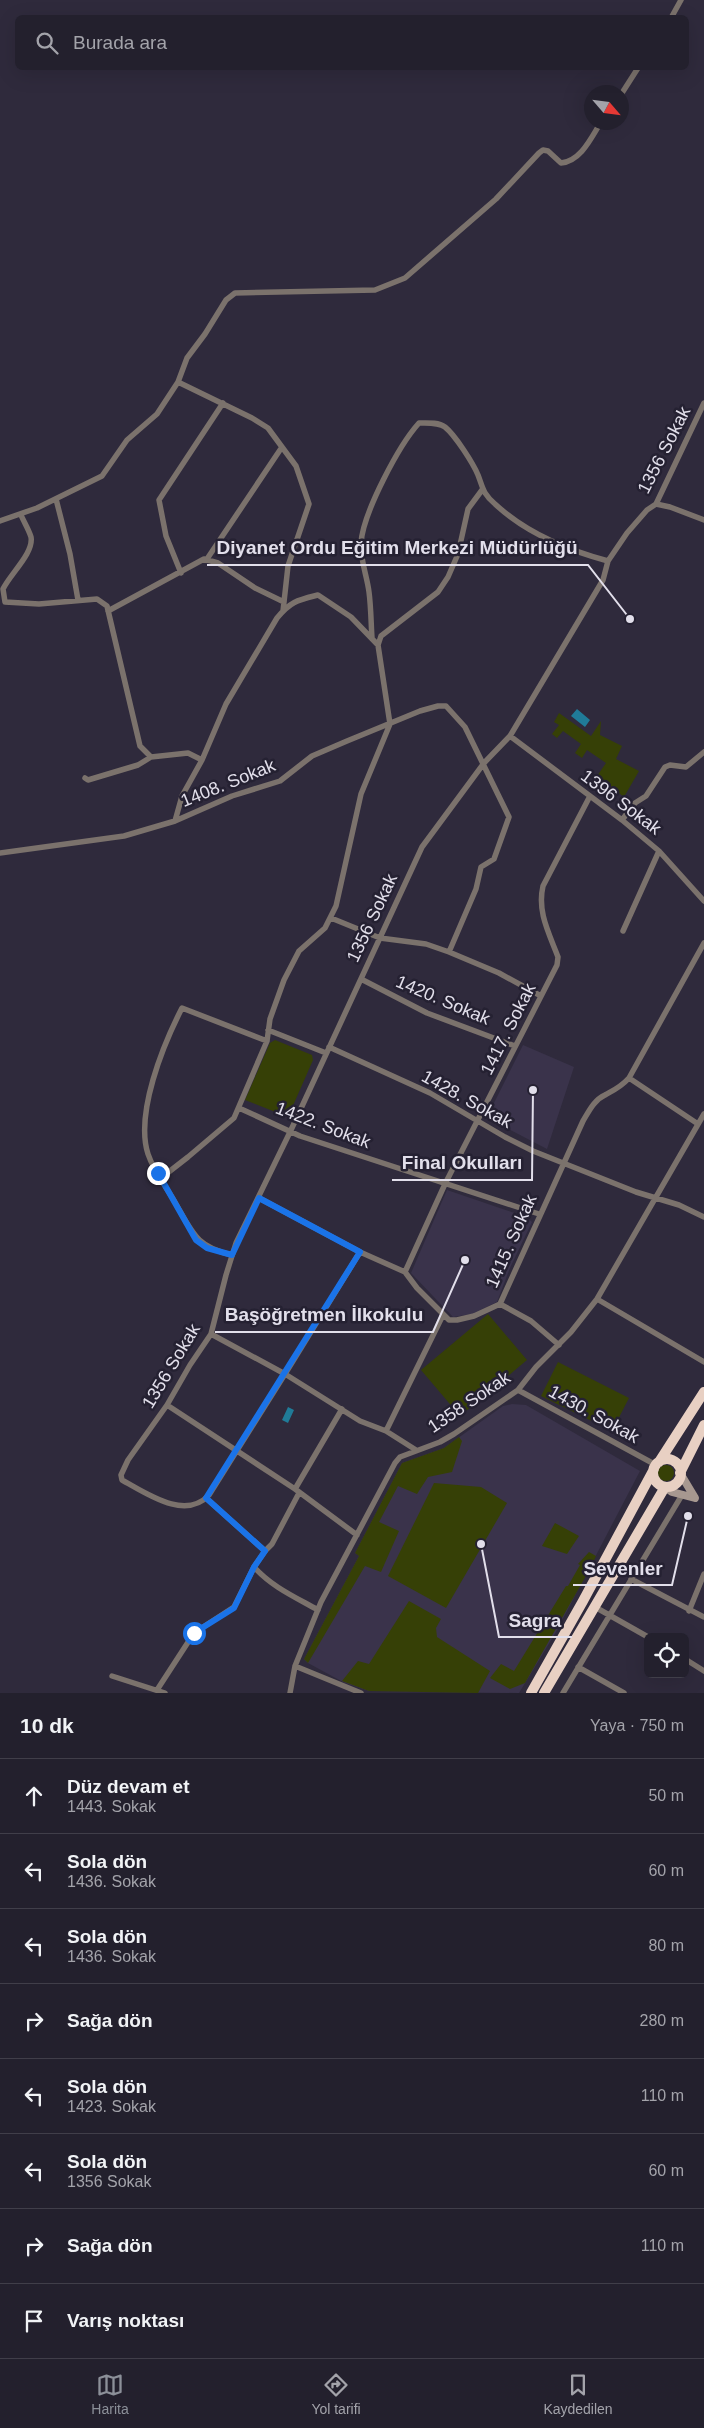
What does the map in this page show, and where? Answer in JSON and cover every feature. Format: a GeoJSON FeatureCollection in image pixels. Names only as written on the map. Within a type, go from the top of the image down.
{"type":"FeatureCollection","features":[{"type":"Feature","properties":{"kind":"highway"},"geometry":{"type":"LineString","coordinates":[[531,1693],[656,1465],[704,1392]]}},
{"type":"Feature","properties":{"kind":"highway"},"geometry":{"type":"LineString","coordinates":[[544,1693],[665,1487],[677,1482],[680,1472],[704,1425]]}},
{"type":"Feature","properties":{"kind":"highway"},"geometry":{"type":"LineString","coordinates":[[656,1465],[667,1459],[675,1462],[680,1472]]}},
{"type":"Feature","properties":{"kind":"highway"},"geometry":{"type":"LineString","coordinates":[[656,1465],[656,1481],[665,1487]]}},
{"type":"Feature","properties":{"kind":"street"},"geometry":{"type":"LineString","coordinates":[[673,15],[681,0]]}},
{"type":"Feature","properties":{"kind":"street"},"geometry":{"type":"LineString","coordinates":[[626,85],[637,70]]}},
{"type":"Feature","properties":{"kind":"street"},"geometry":{"type":"LineString","coordinates":[[0,521],[21,515],[56,499],[74,488],[91,484],[102,476],[127,440],[157,414],[178,382],[187,358],[205,334],[226,300],[235,293],[330,293],[375,290],[405,278],[496,199],[539,153],[543,150],[548,151],[560,163],[567,162],[575,158],[596,130]]}},
{"type":"Feature","properties":{"kind":"street"},"geometry":{"type":"LineString","coordinates":[[178,382],[223,403],[268,428],[296,466],[309,504],[288,566],[283,611]]}},
{"type":"Feature","properties":{"kind":"street"},"geometry":{"type":"LineString","coordinates":[[181,572],[166,536],[159,500],[223,403]]}},
{"type":"Feature","properties":{"kind":"street","name":"1356 Sokak"},"geometry":{"type":"LineString","coordinates":[[206,1498],[192,1505],[173,1506],[122,1480],[121,1475],[128,1460],[167,1406],[190,1365],[211,1334],[232,1255],[422,847],[484,763],[510,736],[603,580],[608,560],[636,522],[656,504],[704,404]]}},
{"type":"Feature","properties":{"kind":"street"},"geometry":{"type":"LineString","coordinates":[[372,638],[369,593],[361,543],[368,516],[408,436],[419,423],[432,423],[445,427],[478,474],[482,490],[506,514],[564,547],[608,560]]}},
{"type":"Feature","properties":{"kind":"street"},"geometry":{"type":"LineString","coordinates":[[208,560],[282,447]]}},
{"type":"Feature","properties":{"kind":"street"},"geometry":{"type":"LineString","coordinates":[[161,1178],[225,1126],[240,1108],[267,1041],[268,1030],[284,980],[298,951],[325,928],[331,918],[336,906],[362,794],[390,724],[378,645],[381,636],[438,592],[448,577],[458,554],[468,509],[482,490]]}},
{"type":"Feature","properties":{"kind":"street"},"geometry":{"type":"LineString","coordinates":[[56,499],[70,554],[78,600]]}},
{"type":"Feature","properties":{"kind":"street"},"geometry":{"type":"LineString","coordinates":[[656,504],[670,507],[704,520]]}},
{"type":"Feature","properties":{"kind":"street"},"geometry":{"type":"LineString","coordinates":[[21,515],[31,537],[30,546],[28,554],[13,572],[3,589],[5,602],[39,604],[97,599],[107,606],[140,746],[151,757]]}},
{"type":"Feature","properties":{"kind":"street"},"geometry":{"type":"LineString","coordinates":[[108,611],[204,559],[218,563],[255,588],[284,602]]}},
{"type":"Feature","properties":{"kind":"street"},"geometry":{"type":"LineString","coordinates":[[175,821],[184,791],[202,760],[226,704],[283,611],[295,600],[318,595],[351,617],[378,645]]}},
{"type":"Feature","properties":{"kind":"street","name":"1408. Sokak"},"geometry":{"type":"LineString","coordinates":[[0,853],[124,836],[175,821],[232,796],[280,781],[312,756],[420,711],[438,706],[446,706],[465,727],[509,817],[494,859],[481,867],[476,889],[449,952]]}},
{"type":"Feature","properties":{"kind":"street","name":"1396 Sokak"},"geometry":{"type":"LineString","coordinates":[[510,736],[622,820],[659,851],[704,901]]}},
{"type":"Feature","properties":{"kind":"street"},"geometry":{"type":"LineString","coordinates":[[622,820],[635,804],[646,796],[665,767],[670,765],[686,767],[704,752]]}},
{"type":"Feature","properties":{"kind":"street"},"geometry":{"type":"LineString","coordinates":[[85,778],[88,780],[138,765],[151,757],[188,753],[202,760]]}},
{"type":"Feature","properties":{"kind":"street","name":"1417. Sokak"},"geometry":{"type":"LineString","coordinates":[[405,1272],[445,1184],[557,965],[558,957],[540,910],[543,886],[590,796]]}},
{"type":"Feature","properties":{"kind":"street"},"geometry":{"type":"LineString","coordinates":[[623,931],[659,851]]}},
{"type":"Feature","properties":{"kind":"street"},"geometry":{"type":"LineString","coordinates":[[331,918],[380,938],[426,944],[449,952],[499,973],[541,996]]}},
{"type":"Feature","properties":{"kind":"street"},"geometry":{"type":"LineString","coordinates":[[698,1124],[629,1078],[704,944]]}},
{"type":"Feature","properties":{"kind":"street","name":"1420. Sokak"},"geometry":{"type":"LineString","coordinates":[[361,979],[427,1013],[515,1046]]}},
{"type":"Feature","properties":{"kind":"street"},"geometry":{"type":"LineString","coordinates":[[232,1255],[207,1248],[196,1240],[148,1154],[145,1126],[148,1096],[182,1008],[267,1041]]}},
{"type":"Feature","properties":{"kind":"street"},"geometry":{"type":"LineString","coordinates":[[268,1030],[326,1053]]}},
{"type":"Feature","properties":{"kind":"street","name":"1428. Sokak"},"geometry":{"type":"LineString","coordinates":[[329,1047],[430,1093],[479,1120],[505,1137],[564,1164],[636,1192],[657,1197],[704,1217]]}},
{"type":"Feature","properties":{"kind":"street","name":"1415. Sokak"},"geometry":{"type":"LineString","coordinates":[[500,1304],[583,1120],[593,1105],[604,1095],[622,1086],[629,1078]]}},
{"type":"Feature","properties":{"kind":"street","name":"1422. Sokak"},"geometry":{"type":"LineString","coordinates":[[240,1108],[291,1130],[300,1136],[539,1214]]}},
{"type":"Feature","properties":{"kind":"street","name":"1358 Sokak"},"geometry":{"type":"LineString","coordinates":[[290,1693],[295,1666],[318,1610],[395,1463],[400,1457],[440,1442],[454,1434],[518,1390],[536,1367],[560,1345],[597,1299],[704,1114]]}},
{"type":"Feature","properties":{"kind":"street"},"geometry":{"type":"LineString","coordinates":[[259,1198],[360,1252],[405,1272],[443,1315],[450,1320],[474,1316],[500,1304],[531,1321],[560,1345]]}},
{"type":"Feature","properties":{"kind":"street"},"geometry":{"type":"LineString","coordinates":[[265,1551],[206,1498],[360,1252]]}},
{"type":"Feature","properties":{"kind":"street"},"geometry":{"type":"LineString","coordinates":[[597,1299],[704,1362]]}},
{"type":"Feature","properties":{"kind":"street"},"geometry":{"type":"LineString","coordinates":[[386,1431],[443,1315]]}},
{"type":"Feature","properties":{"kind":"street"},"geometry":{"type":"LineString","coordinates":[[211,1334],[226,1344],[285,1374],[360,1421],[386,1431],[416,1450]]}},
{"type":"Feature","properties":{"kind":"street","name":"1430. Sokak"},"geometry":{"type":"LineString","coordinates":[[518,1390],[656,1465]]}},
{"type":"Feature","properties":{"kind":"street"},"geometry":{"type":"LineString","coordinates":[[167,1406],[297,1491],[357,1535]]}},
{"type":"Feature","properties":{"kind":"street"},"geometry":{"type":"LineString","coordinates":[[157,1690],[194,1633],[234,1608],[254,1567],[272,1544],[297,1491],[342,1410]]}},
{"type":"Feature","properties":{"kind":"street"},"geometry":{"type":"LineString","coordinates":[[680,1472],[695,1498]]}},
{"type":"Feature","properties":{"kind":"street"},"geometry":{"type":"LineString","coordinates":[[665,1487],[704,1502]]}},
{"type":"Feature","properties":{"kind":"street"},"geometry":{"type":"LineString","coordinates":[[563,1693],[608,1615],[682,1495]]}},
{"type":"Feature","properties":{"kind":"street"},"geometry":{"type":"LineString","coordinates":[[254,1567],[265,1579],[318,1610]]}},
{"type":"Feature","properties":{"kind":"street"},"geometry":{"type":"LineString","coordinates":[[689,1611],[704,1574]]}},
{"type":"Feature","properties":{"kind":"street"},"geometry":{"type":"LineString","coordinates":[[631,1579],[689,1611],[704,1617]]}},
{"type":"Feature","properties":{"kind":"street"},"geometry":{"type":"LineString","coordinates":[[595,1607],[644,1635]]}},
{"type":"Feature","properties":{"kind":"street"},"geometry":{"type":"LineString","coordinates":[[689,1662],[704,1671]]}},
{"type":"Feature","properties":{"kind":"street"},"geometry":{"type":"LineString","coordinates":[[295,1666],[362,1693]]}},
{"type":"Feature","properties":{"kind":"street"},"geometry":{"type":"LineString","coordinates":[[578,1667],[624,1693]]}},
{"type":"Feature","properties":{"kind":"street"},"geometry":{"type":"LineString","coordinates":[[112,1676],[128,1683],[166,1693]]}},
{"type":"Feature","properties":{"kind":"shaded area"},"geometry":{"type":"Polygon","coordinates":[[[523,1045],[574,1067],[547,1149],[491,1120],[489,1113],[523,1045]]]}},
{"type":"Feature","properties":{"kind":"shaded area"},"geometry":{"type":"Polygon","coordinates":[[[447,1190],[526,1217],[532,1222],[510,1268],[497,1302],[472,1314],[453,1317],[411,1273],[447,1190]]]}},
{"type":"Feature","properties":{"kind":"shaded area"},"geometry":{"type":"Polygon","coordinates":[[[512,1404],[526,1405],[640,1471],[556,1632],[519,1693],[369,1691],[343,1682],[308,1663],[304,1659],[359,1556],[355,1553],[402,1463],[444,1448],[503,1406],[512,1404]]]}},
{"type":"Feature","properties":{"kind":"green space"},"geometry":{"type":"Polygon","coordinates":[[[559,713],[591,736],[601,721],[600,735],[622,746],[616,759],[639,771],[624,797],[597,776],[606,763],[587,750],[582,758],[575,753],[581,744],[563,731],[557,738],[552,734],[559,725],[554,722],[559,713]]]}},
{"type":"Feature","properties":{"kind":"green space"},"geometry":{"type":"Polygon","coordinates":[[[275,1040],[312,1055],[313,1060],[288,1117],[245,1100],[270,1043],[275,1040]]]}},
{"type":"Feature","properties":{"kind":"green space"},"geometry":{"type":"Polygon","coordinates":[[[488,1314],[527,1360],[460,1416],[421,1370],[488,1314]]]}},
{"type":"Feature","properties":{"kind":"green space"},"geometry":{"type":"Polygon","coordinates":[[[558,1362],[629,1398],[612,1431],[541,1396],[558,1362]]]}},
{"type":"Feature","properties":{"kind":"green space"},"geometry":{"type":"Polygon","coordinates":[[[459,1437],[462,1441],[452,1472],[428,1477],[417,1494],[398,1486],[379,1522],[399,1531],[381,1572],[365,1566],[308,1663],[304,1659],[359,1556],[355,1553],[402,1463],[444,1448],[459,1437]]]}},
{"type":"Feature","properties":{"kind":"green space"},"geometry":{"type":"Polygon","coordinates":[[[663,1465],[669,1465],[674,1470],[672,1479],[663,1481],[658,1476],[658,1470],[663,1465]]]}},
{"type":"Feature","properties":{"kind":"green space"},"geometry":{"type":"Polygon","coordinates":[[[434,1483],[481,1487],[507,1503],[446,1608],[388,1576],[434,1483]]]}},
{"type":"Feature","properties":{"kind":"green space"},"geometry":{"type":"Polygon","coordinates":[[[555,1523],[579,1536],[567,1554],[542,1546],[555,1523]]]}},
{"type":"Feature","properties":{"kind":"green space"},"geometry":{"type":"Polygon","coordinates":[[[589,1552],[596,1556],[591,1567],[525,1683],[510,1689],[490,1678],[501,1664],[514,1671],[566,1586],[568,1586],[580,1565],[578,1564],[589,1552]]]}},
{"type":"Feature","properties":{"kind":"green space"},"geometry":{"type":"Polygon","coordinates":[[[409,1601],[441,1619],[436,1628],[437,1637],[490,1671],[478,1693],[369,1691],[342,1681],[358,1661],[369,1664],[409,1601]]]}},
{"type":"Feature","properties":{"kind":"water"},"geometry":{"type":"Polygon","coordinates":[[[577,709],[590,720],[585,727],[571,716],[577,709]]]}},
{"type":"Feature","properties":{"kind":"water"},"geometry":{"type":"Polygon","coordinates":[[[288,1407],[294,1410],[288,1423],[282,1420],[288,1407]]]}},
{"type":"Feature","properties":{"kind":"place","name":"Diyanet Ordu Eğitim Merkezi Müdürlüğü"},"geometry":{"type":"Point","coordinates":[630,619]}},
{"type":"Feature","properties":{"kind":"place","name":"Final Okulları"},"geometry":{"type":"Point","coordinates":[533,1090]}},
{"type":"Feature","properties":{"kind":"place","name":"Başöğretmen İlkokulu"},"geometry":{"type":"Point","coordinates":[465,1260]}},
{"type":"Feature","properties":{"kind":"place","name":"Sevenler"},"geometry":{"type":"Point","coordinates":[688,1516]}},
{"type":"Feature","properties":{"kind":"place","name":"Sagra"},"geometry":{"type":"Point","coordinates":[481,1544]}},
{"type":"Feature","properties":{"kind":"route"},"geometry":{"type":"LineString","coordinates":[[158,1173],[196,1240],[216,1252],[232,1255],[236,1243],[259,1198],[360,1252],[206,1498],[265,1551],[254,1567],[234,1608],[194,1633]]}}]}
